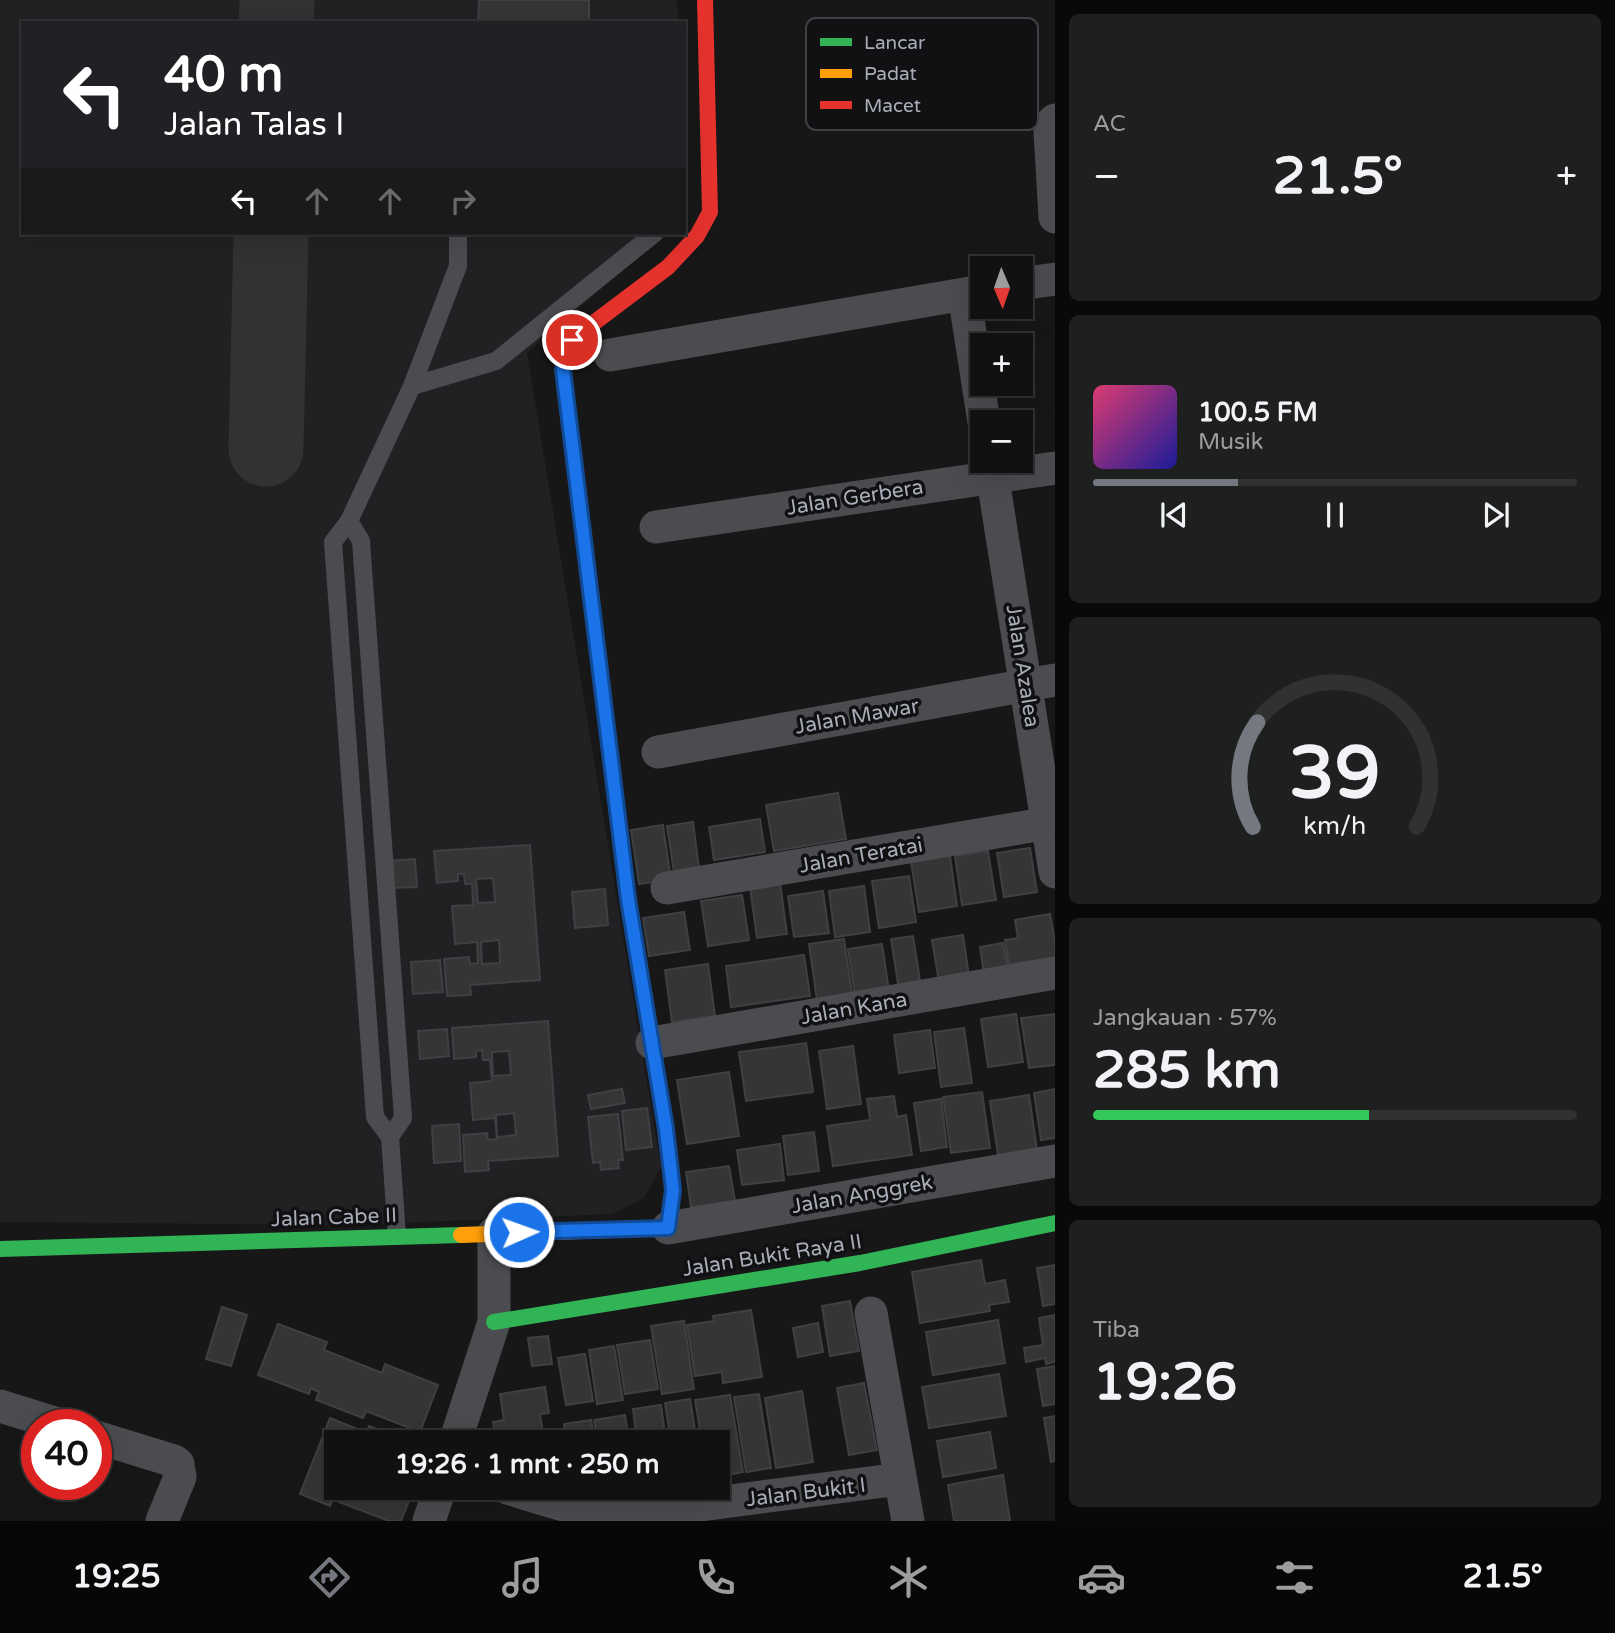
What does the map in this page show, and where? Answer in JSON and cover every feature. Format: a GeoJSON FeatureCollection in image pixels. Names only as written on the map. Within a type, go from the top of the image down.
{"type":"FeatureCollection","features":[{"type":"Feature","properties":{"kind":"street"},"geometry":{"type":"LineString","coordinates":[[668,1228],[673,1190],[628,899],[563,370],[572,340],[667,267],[697,236],[710,212],[705,0]]}},
{"type":"Feature","properties":{"kind":"street"},"geometry":{"type":"LineString","coordinates":[[1055,120],[1050,132],[1055,217]]}},
{"type":"Feature","properties":{"kind":"street"},"geometry":{"type":"LineString","coordinates":[[1033,282],[1055,279]]}},
{"type":"Feature","properties":{"kind":"street"},"geometry":{"type":"LineString","coordinates":[[610,355],[970,293]]}},
{"type":"Feature","properties":{"kind":"street"},"geometry":{"type":"LineString","coordinates":[[975,319],[983,410]]}},
{"type":"Feature","properties":{"kind":"street","name":"Jalan Gerbera"},"geometry":{"type":"LineString","coordinates":[[1033,468],[1055,468]]}},
{"type":"Feature","properties":{"kind":"street","name":"Jalan Gerbera"},"geometry":{"type":"LineString","coordinates":[[656,527],[970,472]]}},
{"type":"Feature","properties":{"kind":"street","name":"Jalan Azalea"},"geometry":{"type":"LineString","coordinates":[[992,473],[1040,683],[1055,872]]}},
{"type":"Feature","properties":{"kind":"street","name":"Jalan Mawar"},"geometry":{"type":"LineString","coordinates":[[658,752],[1040,683]]}},
{"type":"Feature","properties":{"kind":"street","name":"Jalan Teratai"},"geometry":{"type":"LineString","coordinates":[[667,888],[1051,823]]}},
{"type":"Feature","properties":{"kind":"street","name":"Jalan Kana"},"geometry":{"type":"LineString","coordinates":[[652,1043],[1055,974]]}},
{"type":"Feature","properties":{"kind":"street","name":"Jalan Anggrek"},"geometry":{"type":"LineString","coordinates":[[668,1228],[1055,1161]]}},
{"type":"Feature","properties":{"kind":"street","name":"Jalan Bukit Raya II"},"geometry":{"type":"LineString","coordinates":[[494,1322],[860,1263],[1055,1223]]}},
{"type":"Feature","properties":{"kind":"street","name":"Jalan Cabe II"},"geometry":{"type":"LineString","coordinates":[[0,1249],[668,1228]]}},
{"type":"Feature","properties":{"kind":"street"},"geometry":{"type":"LineString","coordinates":[[459,1430],[494,1322],[494,1233]]}},
{"type":"Feature","properties":{"kind":"street"},"geometry":{"type":"LineString","coordinates":[[871,1313],[908,1521]]}},
{"type":"Feature","properties":{"kind":"street"},"geometry":{"type":"LineString","coordinates":[[0,1406],[21,1413]]}},
{"type":"Feature","properties":{"kind":"street"},"geometry":{"type":"LineString","coordinates":[[112,1442],[178,1464],[180,1476],[162,1521]]}},
{"type":"Feature","properties":{"kind":"street","name":"Jalan Bukit I"},"geometry":{"type":"LineString","coordinates":[[549,1500],[610,1515],[631,1514],[900,1479]]}},
{"type":"Feature","properties":{"kind":"street"},"geometry":{"type":"LineString","coordinates":[[429,1521],[436,1500]]}},
{"type":"Feature","properties":{"kind":"lane"},"geometry":{"type":"LineString","coordinates":[[397,1236],[390,1137],[375,1116],[333,542],[349,521],[412,386],[458,266],[458,235]]}},
{"type":"Feature","properties":{"kind":"lane"},"geometry":{"type":"LineString","coordinates":[[412,386],[496,361],[653,235]]}},
{"type":"Feature","properties":{"kind":"lane"},"geometry":{"type":"LineString","coordinates":[[349,521],[361,541],[403,1118],[390,1137]]}},
{"type":"Feature","properties":{"kind":"shaded area"},"geometry":{"type":"Polygon","coordinates":[[[0,0],[677,0],[679,21],[21,21],[21,235],[664,235],[527,353],[661,1167],[644,1198],[612,1214],[355,1225],[0,1222],[0,0]]]}},
{"type":"Feature","properties":{"kind":"building"},"geometry":{"type":"Polygon","coordinates":[[[479,0],[589,0],[589,21],[478,21],[479,0]]]}},
{"type":"Feature","properties":{"kind":"building"},"geometry":{"type":"Polygon","coordinates":[[[838,793],[846,839],[774,851],[766,805],[838,793]]]}},
{"type":"Feature","properties":{"kind":"building"},"geometry":{"type":"Polygon","coordinates":[[[760,819],[765,852],[714,860],[709,827],[760,819]]]}},
{"type":"Feature","properties":{"kind":"building"},"geometry":{"type":"Polygon","coordinates":[[[693,822],[700,876],[675,879],[667,826],[693,822]]]}},
{"type":"Feature","properties":{"kind":"building"},"geometry":{"type":"Polygon","coordinates":[[[663,825],[671,880],[639,884],[631,830],[663,825]]]}},
{"type":"Feature","properties":{"kind":"building"},"geometry":{"type":"Polygon","coordinates":[[[530,845],[540,980],[470,985],[471,995],[447,996],[444,959],[469,957],[470,964],[478,963],[477,942],[455,944],[452,906],[473,905],[472,884],[465,884],[464,874],[458,874],[458,881],[437,883],[434,851],[530,845]],[[493,878],[476,879],[478,903],[495,902],[493,878]],[[499,940],[481,942],[482,964],[500,963],[499,940]]]}},
{"type":"Feature","properties":{"kind":"building"},"geometry":{"type":"Polygon","coordinates":[[[1030,848],[1037,892],[1004,897],[997,853],[1030,848]]]}},
{"type":"Feature","properties":{"kind":"building"},"geometry":{"type":"Polygon","coordinates":[[[988,851],[996,900],[962,905],[955,856],[988,851]]]}},
{"type":"Feature","properties":{"kind":"building"},"geometry":{"type":"Polygon","coordinates":[[[950,856],[957,906],[919,912],[911,862],[950,856]]]}},
{"type":"Feature","properties":{"kind":"building"},"geometry":{"type":"Polygon","coordinates":[[[415,859],[417,887],[391,888],[389,861],[415,859]]]}},
{"type":"Feature","properties":{"kind":"building"},"geometry":{"type":"Polygon","coordinates":[[[909,876],[916,922],[879,928],[872,881],[909,876]]]}},
{"type":"Feature","properties":{"kind":"building"},"geometry":{"type":"Polygon","coordinates":[[[780,883],[787,934],[757,938],[750,887],[780,883]]]}},
{"type":"Feature","properties":{"kind":"building"},"geometry":{"type":"Polygon","coordinates":[[[864,886],[870,932],[835,937],[829,891],[864,886]]]}},
{"type":"Feature","properties":{"kind":"building"},"geometry":{"type":"Polygon","coordinates":[[[605,889],[608,925],[575,928],[572,892],[605,889]]]}},
{"type":"Feature","properties":{"kind":"building"},"geometry":{"type":"Polygon","coordinates":[[[823,891],[829,933],[794,937],[788,896],[823,891]]]}},
{"type":"Feature","properties":{"kind":"building"},"geometry":{"type":"Polygon","coordinates":[[[742,895],[749,940],[708,946],[701,901],[742,895]]]}},
{"type":"Feature","properties":{"kind":"building"},"geometry":{"type":"Polygon","coordinates":[[[684,912],[690,950],[649,956],[643,918],[684,912]]]}},
{"type":"Feature","properties":{"kind":"building"},"geometry":{"type":"Polygon","coordinates":[[[1050,914],[1055,942],[1055,963],[1010,971],[1005,940],[1018,938],[1015,920],[1050,914]]]}},
{"type":"Feature","properties":{"kind":"building"},"geometry":{"type":"Polygon","coordinates":[[[963,935],[970,983],[940,988],[932,940],[963,935]]]}},
{"type":"Feature","properties":{"kind":"building"},"geometry":{"type":"Polygon","coordinates":[[[913,936],[921,987],[899,990],[891,939],[913,936]]]}},
{"type":"Feature","properties":{"kind":"building"},"geometry":{"type":"Polygon","coordinates":[[[844,939],[853,1002],[818,1007],[809,944],[844,939]]]}},
{"type":"Feature","properties":{"kind":"building"},"geometry":{"type":"Polygon","coordinates":[[[1003,943],[1008,970],[984,974],[980,947],[1003,943]]]}},
{"type":"Feature","properties":{"kind":"building"},"geometry":{"type":"Polygon","coordinates":[[[882,944],[890,998],[856,1003],[848,949],[882,944]]]}},
{"type":"Feature","properties":{"kind":"building"},"geometry":{"type":"Polygon","coordinates":[[[804,955],[810,996],[731,1007],[726,966],[804,955]]]}},
{"type":"Feature","properties":{"kind":"building"},"geometry":{"type":"Polygon","coordinates":[[[440,960],[443,992],[413,994],[411,962],[440,960]]]}},
{"type":"Feature","properties":{"kind":"building"},"geometry":{"type":"Polygon","coordinates":[[[708,964],[715,1016],[672,1022],[665,970],[708,964]]]}},
{"type":"Feature","properties":{"kind":"building"},"geometry":{"type":"Polygon","coordinates":[[[1016,1014],[1023,1062],[988,1067],[981,1019],[1016,1014]]]}},
{"type":"Feature","properties":{"kind":"building"},"geometry":{"type":"Polygon","coordinates":[[[1055,1014],[1055,1065],[1029,1068],[1021,1018],[1055,1014]]]}},
{"type":"Feature","properties":{"kind":"building"},"geometry":{"type":"Polygon","coordinates":[[[548,1021],[558,1156],[488,1161],[489,1170],[465,1172],[463,1135],[487,1133],[488,1140],[497,1139],[495,1118],[473,1120],[470,1083],[492,1081],[490,1060],[483,1060],[482,1050],[476,1051],[476,1057],[454,1059],[452,1028],[548,1021]],[[509,1051],[492,1052],[493,1076],[511,1075],[509,1051]],[[514,1113],[496,1115],[497,1137],[516,1135],[514,1113]]]}},
{"type":"Feature","properties":{"kind":"building"},"geometry":{"type":"Polygon","coordinates":[[[964,1028],[972,1083],[941,1087],[934,1032],[964,1028]]]}},
{"type":"Feature","properties":{"kind":"building"},"geometry":{"type":"Polygon","coordinates":[[[447,1029],[449,1056],[420,1059],[418,1031],[447,1029]]]}},
{"type":"Feature","properties":{"kind":"building"},"geometry":{"type":"Polygon","coordinates":[[[930,1030],[935,1068],[899,1073],[894,1035],[930,1030]]]}},
{"type":"Feature","properties":{"kind":"building"},"geometry":{"type":"Polygon","coordinates":[[[806,1043],[813,1092],[746,1101],[739,1052],[806,1043]]]}},
{"type":"Feature","properties":{"kind":"building"},"geometry":{"type":"Polygon","coordinates":[[[853,1046],[861,1104],[827,1109],[819,1051],[853,1046]]]}},
{"type":"Feature","properties":{"kind":"building"},"geometry":{"type":"Polygon","coordinates":[[[729,1072],[739,1136],[687,1144],[677,1080],[729,1072]]]}},
{"type":"Feature","properties":{"kind":"building"},"geometry":{"type":"Polygon","coordinates":[[[622,1089],[625,1103],[591,1109],[588,1095],[622,1089]]]}},
{"type":"Feature","properties":{"kind":"building"},"geometry":{"type":"Polygon","coordinates":[[[1055,1089],[1055,1138],[1041,1140],[1034,1093],[1055,1089]]]}},
{"type":"Feature","properties":{"kind":"building"},"geometry":{"type":"Polygon","coordinates":[[[982,1092],[990,1148],[951,1153],[943,1097],[982,1092]]]}},
{"type":"Feature","properties":{"kind":"building"},"geometry":{"type":"Polygon","coordinates":[[[1029,1095],[1037,1150],[998,1155],[990,1101],[1029,1095]]]}},
{"type":"Feature","properties":{"kind":"building"},"geometry":{"type":"Polygon","coordinates":[[[894,1096],[897,1117],[906,1115],[912,1155],[833,1166],[827,1126],[870,1120],[867,1099],[894,1096]]]}},
{"type":"Feature","properties":{"kind":"building"},"geometry":{"type":"Polygon","coordinates":[[[941,1099],[947,1147],[921,1151],[914,1103],[941,1099]]]}},
{"type":"Feature","properties":{"kind":"building"},"geometry":{"type":"Polygon","coordinates":[[[647,1108],[652,1147],[626,1150],[622,1111],[647,1108]]]}},
{"type":"Feature","properties":{"kind":"building"},"geometry":{"type":"Polygon","coordinates":[[[618,1114],[623,1160],[618,1160],[619,1168],[601,1170],[600,1162],[593,1163],[588,1117],[618,1114]]]}},
{"type":"Feature","properties":{"kind":"building"},"geometry":{"type":"Polygon","coordinates":[[[459,1124],[461,1161],[434,1163],[432,1126],[459,1124]]]}},
{"type":"Feature","properties":{"kind":"building"},"geometry":{"type":"Polygon","coordinates":[[[814,1132],[819,1171],[788,1175],[783,1136],[814,1132]]]}},
{"type":"Feature","properties":{"kind":"building"},"geometry":{"type":"Polygon","coordinates":[[[780,1144],[784,1180],[742,1185],[737,1150],[780,1144]]]}},
{"type":"Feature","properties":{"kind":"building"},"geometry":{"type":"Polygon","coordinates":[[[729,1166],[735,1201],[691,1207],[686,1172],[729,1166]]]}},
{"type":"Feature","properties":{"kind":"building"},"geometry":{"type":"Polygon","coordinates":[[[981,1260],[985,1284],[1005,1280],[1009,1302],[989,1305],[990,1311],[920,1323],[912,1272],[981,1260]]]}},
{"type":"Feature","properties":{"kind":"building"},"geometry":{"type":"Polygon","coordinates":[[[1055,1265],[1055,1304],[1043,1306],[1037,1268],[1055,1265]]]}},
{"type":"Feature","properties":{"kind":"building"},"geometry":{"type":"Polygon","coordinates":[[[850,1301],[859,1351],[830,1356],[822,1306],[850,1301]]]}},
{"type":"Feature","properties":{"kind":"building"},"geometry":{"type":"Polygon","coordinates":[[[222,1307],[247,1315],[231,1366],[206,1359],[222,1307]]]}},
{"type":"Feature","properties":{"kind":"building"},"geometry":{"type":"Polygon","coordinates":[[[751,1310],[762,1377],[723,1383],[722,1372],[695,1376],[687,1325],[714,1321],[713,1316],[751,1310]]]}},
{"type":"Feature","properties":{"kind":"building"},"geometry":{"type":"Polygon","coordinates":[[[1055,1315],[1055,1362],[1046,1364],[1045,1358],[1026,1362],[1024,1348],[1043,1345],[1039,1318],[1055,1315]]]}},
{"type":"Feature","properties":{"kind":"building"},"geometry":{"type":"Polygon","coordinates":[[[998,1320],[1005,1363],[933,1375],[926,1332],[998,1320]]]}},
{"type":"Feature","properties":{"kind":"building"},"geometry":{"type":"Polygon","coordinates":[[[684,1321],[694,1389],[662,1394],[651,1326],[684,1321]]]}},
{"type":"Feature","properties":{"kind":"building"},"geometry":{"type":"Polygon","coordinates":[[[818,1323],[823,1352],[798,1357],[793,1328],[818,1323]]]}},
{"type":"Feature","properties":{"kind":"building"},"geometry":{"type":"Polygon","coordinates":[[[278,1324],[327,1342],[324,1350],[382,1373],[385,1364],[438,1385],[421,1430],[415,1430],[366,1411],[363,1418],[316,1400],[319,1392],[311,1388],[309,1394],[258,1375],[278,1324]]]}},
{"type":"Feature","properties":{"kind":"building"},"geometry":{"type":"Polygon","coordinates":[[[548,1336],[552,1364],[532,1366],[528,1338],[548,1336]]]}},
{"type":"Feature","properties":{"kind":"building"},"geometry":{"type":"Polygon","coordinates":[[[650,1340],[658,1389],[625,1394],[617,1345],[650,1340]]]}},
{"type":"Feature","properties":{"kind":"building"},"geometry":{"type":"Polygon","coordinates":[[[614,1346],[623,1400],[597,1404],[589,1350],[614,1346]]]}},
{"type":"Feature","properties":{"kind":"building"},"geometry":{"type":"Polygon","coordinates":[[[585,1354],[593,1401],[566,1405],[558,1358],[585,1354]]]}},
{"type":"Feature","properties":{"kind":"building"},"geometry":{"type":"Polygon","coordinates":[[[1055,1366],[1055,1404],[1043,1406],[1037,1369],[1055,1366]]]}},
{"type":"Feature","properties":{"kind":"building"},"geometry":{"type":"Polygon","coordinates":[[[999,1374],[1006,1416],[929,1428],[922,1387],[999,1374]]]}},
{"type":"Feature","properties":{"kind":"building"},"geometry":{"type":"Polygon","coordinates":[[[864,1383],[877,1450],[849,1455],[837,1388],[864,1383]]]}},
{"type":"Feature","properties":{"kind":"building"},"geometry":{"type":"Polygon","coordinates":[[[545,1387],[549,1413],[540,1414],[543,1430],[494,1430],[493,1422],[504,1420],[500,1394],[545,1387]]]}},
{"type":"Feature","properties":{"kind":"building"},"geometry":{"type":"Polygon","coordinates":[[[802,1391],[813,1462],[776,1468],[765,1398],[802,1391]]]}},
{"type":"Feature","properties":{"kind":"building"},"geometry":{"type":"Polygon","coordinates":[[[759,1394],[771,1468],[746,1472],[734,1397],[759,1394]]]}},
{"type":"Feature","properties":{"kind":"building"},"geometry":{"type":"Polygon","coordinates":[[[730,1395],[743,1472],[730,1475],[730,1430],[700,1430],[695,1400],[730,1395]]]}},
{"type":"Feature","properties":{"kind":"building"},"geometry":{"type":"Polygon","coordinates":[[[690,1399],[695,1430],[669,1430],[665,1403],[690,1399]]]}},
{"type":"Feature","properties":{"kind":"building"},"geometry":{"type":"Polygon","coordinates":[[[661,1405],[664,1430],[636,1430],[633,1409],[661,1405]]]}},
{"type":"Feature","properties":{"kind":"building"},"geometry":{"type":"Polygon","coordinates":[[[625,1415],[627,1430],[596,1430],[594,1420],[625,1415]]]}},
{"type":"Feature","properties":{"kind":"building"},"geometry":{"type":"Polygon","coordinates":[[[1055,1416],[1055,1461],[1051,1462],[1044,1418],[1055,1416]]]}},
{"type":"Feature","properties":{"kind":"building"},"geometry":{"type":"Polygon","coordinates":[[[330,1418],[360,1430],[325,1430],[330,1418]]]}},
{"type":"Feature","properties":{"kind":"building"},"geometry":{"type":"Polygon","coordinates":[[[591,1420],[593,1430],[565,1430],[564,1424],[591,1420]]]}},
{"type":"Feature","properties":{"kind":"building"},"geometry":{"type":"Polygon","coordinates":[[[990,1432],[996,1468],[943,1477],[937,1441],[990,1432]]]}},
{"type":"Feature","properties":{"kind":"building"},"geometry":{"type":"Polygon","coordinates":[[[324,1433],[324,1500],[332,1500],[330,1506],[300,1494],[324,1433]]]}},
{"type":"Feature","properties":{"kind":"building"},"geometry":{"type":"Polygon","coordinates":[[[1003,1475],[1010,1521],[954,1521],[948,1485],[1003,1475]]]}},
{"type":"Feature","properties":{"kind":"building"},"geometry":{"type":"Polygon","coordinates":[[[409,1500],[401,1521],[389,1521],[339,1502],[409,1500]]]}},
{"type":"Feature","properties":{"kind":"taxiway"},"geometry":{"type":"LineString","coordinates":[[276,21],[277,0]]}},
{"type":"Feature","properties":{"kind":"taxiway"},"geometry":{"type":"LineString","coordinates":[[266,449],[271,235]]}},
{"type":"Feature","properties":{"kind":"traffic: fast"},"geometry":{"type":"LineString","coordinates":[[595,322],[572,340],[563,370],[628,899],[647,1015]]}},
{"type":"Feature","properties":{"kind":"traffic: fast"},"geometry":{"type":"LineString","coordinates":[[494,1322],[860,1263],[1055,1223]]}},
{"type":"Feature","properties":{"kind":"traffic: fast"},"geometry":{"type":"LineString","coordinates":[[0,1249],[461,1235]]}},
{"type":"Feature","properties":{"kind":"traffic: slow"},"geometry":{"type":"LineString","coordinates":[[461,1235],[668,1228],[673,1190],[647,1015]]}},
{"type":"Feature","properties":{"kind":"traffic: jam"},"geometry":{"type":"LineString","coordinates":[[595,322],[668,267],[697,236],[710,212],[705,0]]}},
{"type":"Feature","properties":{"kind":"route"},"geometry":{"type":"LineString","coordinates":[[519,1232],[668,1228],[673,1204],[666,1129],[628,899],[563,370],[572,340]]}}]}
